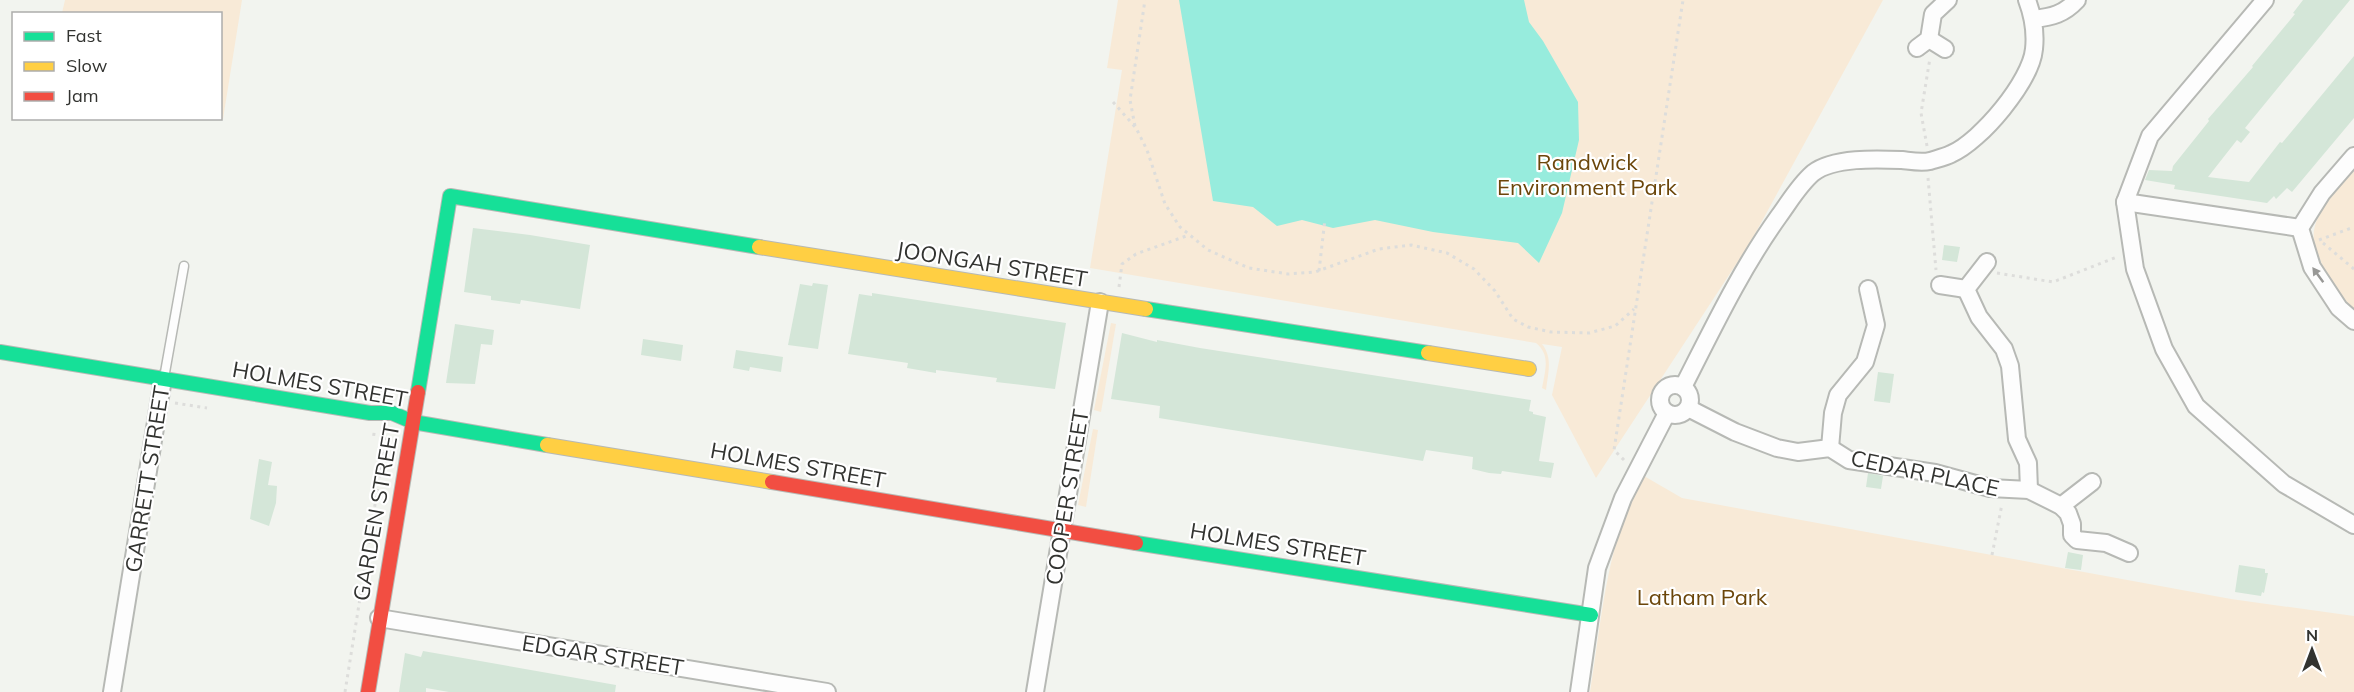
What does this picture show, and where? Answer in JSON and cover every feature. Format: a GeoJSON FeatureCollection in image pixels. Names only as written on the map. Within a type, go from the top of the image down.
{"type":"FeatureCollection","features":[{"type":"Feature","properties":{"kind":"street"},"geometry":{"type":"LineString","coordinates":[[1931,44],[1933,14],[1948,0]]}},
{"type":"Feature","properties":{"kind":"street"},"geometry":{"type":"LineString","coordinates":[[1683,387],[1752,254],[1804,182],[1816,171],[1836,163],[1952,154],[1970,142],[1999,112],[2017,89],[2030,65],[2034,51],[2034,19],[2027,0]]}},
{"type":"Feature","properties":{"kind":"street"},"geometry":{"type":"LineString","coordinates":[[2034,19],[2055,17],[2068,10],[2077,0]]}},
{"type":"Feature","properties":{"kind":"street"},"geometry":{"type":"LineString","coordinates":[[2265,0],[2150,136],[2125,202],[2135,269],[2164,349],[2196,406],[2284,484],[2354,525]]}},
{"type":"Feature","properties":{"kind":"street"},"geometry":{"type":"LineString","coordinates":[[2300,228],[2322,193],[2354,156]]}},
{"type":"Feature","properties":{"kind":"street","name":"JOONGAH STREET"},"geometry":{"type":"LineString","coordinates":[[450,196],[1529,369]]}},
{"type":"Feature","properties":{"kind":"street","name":"GARDEN STREET"},"geometry":{"type":"LineString","coordinates":[[368,692],[450,196]]}},
{"type":"Feature","properties":{"kind":"street"},"geometry":{"type":"LineString","coordinates":[[2125,202],[2300,228],[2312,243],[2312,267],[2339,308],[2354,321]]}},
{"type":"Feature","properties":{"kind":"street"},"geometry":{"type":"LineString","coordinates":[[1966,289],[1984,266]]}},
{"type":"Feature","properties":{"kind":"street"},"geometry":{"type":"LineString","coordinates":[[1940,285],[1966,289]]}},
{"type":"Feature","properties":{"kind":"street"},"geometry":{"type":"LineString","coordinates":[[1830,448],[1833,413],[1838,394],[1865,362],[1876,325],[1868,289]]}},
{"type":"Feature","properties":{"kind":"street"},"geometry":{"type":"LineString","coordinates":[[1966,289],[1979,317],[2004,349],[2010,366],[2017,439],[2028,463],[2029,490]]}},
{"type":"Feature","properties":{"kind":"street","name":"COOPER STREET"},"geometry":{"type":"LineString","coordinates":[[1035,692],[1100,302]]}},
{"type":"Feature","properties":{"kind":"street","name":"HOLMES STREET"},"geometry":{"type":"LineString","coordinates":[[0,352],[370,413],[392,413],[413,422],[1062,531],[1592,615]]}},
{"type":"Feature","properties":{"kind":"street","name":"GARRETT STREET"},"geometry":{"type":"LineString","coordinates":[[112,692],[163,379]]}},
{"type":"Feature","properties":{"kind":"street"},"geometry":{"type":"LineString","coordinates":[[1671,385],[1683,387],[1690,396],[1688,408],[1678,415],[1667,413],[1660,404],[1662,392],[1671,385]]}},
{"type":"Feature","properties":{"kind":"street","name":"CEDAR PLACE"},"geometry":{"type":"LineString","coordinates":[[1688,408],[1735,432],[1777,448],[1798,452],[1830,448],[1849,460],[1935,473],[1962,482],[2005,490],[2029,490],[2061,506]]}},
{"type":"Feature","properties":{"kind":"street"},"geometry":{"type":"LineString","coordinates":[[1579,692],[1592,615],[1597,568],[1610,529],[1635,471],[1667,413]]}},
{"type":"Feature","properties":{"kind":"street"},"geometry":{"type":"LineString","coordinates":[[2092,482],[2061,506],[2068,513],[2072,524],[2072,535],[2077,540],[2106,543],[2129,553]]}},
{"type":"Feature","properties":{"kind":"street","name":"EDGAR STREET"},"geometry":{"type":"LineString","coordinates":[[379,618],[827,692]]}},
{"type":"Feature","properties":{"kind":"lane","name":"GARRETT STREET"},"geometry":{"type":"LineString","coordinates":[[163,379],[184,266]]}},
{"type":"Feature","properties":{"kind":"path"},"geometry":{"type":"LineString","coordinates":[[1145,0],[1130,100],[1136,128],[1156,173],[1165,204],[1180,227],[1208,250],[1249,268],[1288,274],[1319,271],[1379,249],[1411,245],[1447,253],[1474,268],[1496,291],[1513,319],[1528,327],[1551,332],[1589,333],[1615,326],[1634,309]]}},
{"type":"Feature","properties":{"kind":"path"},"geometry":{"type":"LineString","coordinates":[[1635,471],[1614,450],[1683,0]]}},
{"type":"Feature","properties":{"kind":"path"},"geometry":{"type":"LineString","coordinates":[[1931,44],[1921,113],[1927,155],[1937,279],[1940,285]]}},
{"type":"Feature","properties":{"kind":"path"},"geometry":{"type":"LineString","coordinates":[[1113,102],[1136,128]]}},
{"type":"Feature","properties":{"kind":"path"},"geometry":{"type":"LineString","coordinates":[[1319,271],[1325,219]]}},
{"type":"Feature","properties":{"kind":"path"},"geometry":{"type":"LineString","coordinates":[[2312,243],[2354,226]]}},
{"type":"Feature","properties":{"kind":"path"},"geometry":{"type":"LineString","coordinates":[[1119,304],[1119,277],[1122,264],[1136,254],[1189,235]]}},
{"type":"Feature","properties":{"kind":"path"},"geometry":{"type":"LineString","coordinates":[[2312,243],[2354,269]]}},
{"type":"Feature","properties":{"kind":"path"},"geometry":{"type":"LineString","coordinates":[[1984,266],[2053,282],[2133,251]]}},
{"type":"Feature","properties":{"kind":"path"},"geometry":{"type":"LineString","coordinates":[[345,692],[386,436]]}},
{"type":"Feature","properties":{"kind":"path"},"geometry":{"type":"LineString","coordinates":[[1992,555],[2005,490]]}},
{"type":"Feature","properties":{"kind":"green space"},"geometry":{"type":"Polygon","coordinates":[[[65,0],[242,0],[223,119],[222,12],[62,12],[65,0]]]}},
{"type":"Feature","properties":{"kind":"green space","name":"Randwick Environment Park"},"geometry":{"type":"Polygon","coordinates":[[[1118,0],[1883,0],[1750,243],[1596,478],[1552,395],[1562,347],[1542,344],[1549,360],[1546,390],[1542,388],[1545,369],[1544,353],[1536,343],[1090,268],[1122,70],[1107,68],[1118,0]]]}},
{"type":"Feature","properties":{"kind":"green space"},"geometry":{"type":"Polygon","coordinates":[[[2354,171],[2354,309],[2339,294],[2328,278],[2314,242],[2314,232],[2321,212],[2333,194],[2354,171]]]}},
{"type":"Feature","properties":{"kind":"green space"},"geometry":{"type":"Polygon","coordinates":[[[1111,323],[1116,324],[1101,412],[1094,410],[1111,323]]]}},
{"type":"Feature","properties":{"kind":"green space"},"geometry":{"type":"Polygon","coordinates":[[[1093,429],[1098,430],[1086,507],[1078,505],[1093,429]]]}},
{"type":"Feature","properties":{"kind":"green space","name":"Latham Park"},"geometry":{"type":"Polygon","coordinates":[[[1644,476],[1682,498],[2231,599],[2354,616],[2354,692],[1590,692],[1613,553],[1631,501],[1644,476]]]}},
{"type":"Feature","properties":{"kind":"water"},"geometry":{"type":"Polygon","coordinates":[[[1179,0],[1524,0],[1529,22],[1543,41],[1578,102],[1579,140],[1562,213],[1539,263],[1518,243],[1433,232],[1375,220],[1333,228],[1302,220],[1277,226],[1253,207],[1213,201],[1179,0]]]}},
{"type":"Feature","properties":{"kind":"building"},"geometry":{"type":"Polygon","coordinates":[[[2303,0],[2350,0],[2245,128],[2250,132],[2241,143],[2237,140],[2208,177],[2249,182],[2354,56],[2354,118],[2292,192],[2287,188],[2276,199],[2274,196],[2267,203],[2174,189],[2175,185],[2145,180],[2149,170],[2172,171],[2173,166],[2209,121],[2208,119],[2253,67],[2295,14],[2293,13],[2303,0]]]}},
{"type":"Feature","properties":{"kind":"building"},"geometry":{"type":"Polygon","coordinates":[[[473,228],[590,245],[580,309],[521,300],[520,304],[491,300],[491,296],[464,292],[473,228]]]}},
{"type":"Feature","properties":{"kind":"building"},"geometry":{"type":"Polygon","coordinates":[[[1944,245],[1960,247],[1957,262],[1942,260],[1944,245]]]}},
{"type":"Feature","properties":{"kind":"building"},"geometry":{"type":"Polygon","coordinates":[[[813,283],[828,285],[818,349],[788,345],[800,284],[812,286],[813,283]]]}},
{"type":"Feature","properties":{"kind":"building"},"geometry":{"type":"Polygon","coordinates":[[[872,293],[1066,323],[1055,389],[996,382],[997,378],[936,370],[936,373],[907,368],[908,363],[848,354],[859,294],[872,296],[872,293]]]}},
{"type":"Feature","properties":{"kind":"building"},"geometry":{"type":"Polygon","coordinates":[[[455,324],[494,330],[492,345],[481,344],[475,384],[446,383],[455,324]]]}},
{"type":"Feature","properties":{"kind":"building"},"geometry":{"type":"Polygon","coordinates":[[[1122,333],[1157,342],[1157,340],[1531,400],[1529,411],[1546,417],[1539,461],[1554,463],[1551,478],[1502,471],[1501,474],[1489,473],[1472,469],[1473,457],[1426,450],[1423,461],[1159,418],[1160,406],[1111,399],[1122,333]]]}},
{"type":"Feature","properties":{"kind":"building"},"geometry":{"type":"Polygon","coordinates":[[[643,339],[683,345],[681,361],[641,355],[643,339]]]}},
{"type":"Feature","properties":{"kind":"building"},"geometry":{"type":"Polygon","coordinates":[[[736,350],[783,357],[781,372],[750,367],[749,371],[733,368],[736,350]]]}},
{"type":"Feature","properties":{"kind":"building"},"geometry":{"type":"Polygon","coordinates":[[[1878,372],[1894,374],[1890,403],[1874,401],[1878,372]]]}},
{"type":"Feature","properties":{"kind":"building"},"geometry":{"type":"Polygon","coordinates":[[[259,459],[272,462],[268,485],[277,486],[276,503],[269,526],[250,519],[259,459]]]}},
{"type":"Feature","properties":{"kind":"building"},"geometry":{"type":"Polygon","coordinates":[[[1868,473],[1883,476],[1881,489],[1866,487],[1868,473]]]}},
{"type":"Feature","properties":{"kind":"building"},"geometry":{"type":"Polygon","coordinates":[[[2068,552],[2083,555],[2081,570],[2065,568],[2068,552]]]}},
{"type":"Feature","properties":{"kind":"building"},"geometry":{"type":"Polygon","coordinates":[[[2239,565],[2265,569],[2265,573],[2268,573],[2264,593],[2262,592],[2261,596],[2235,592],[2239,565]]]}},
{"type":"Feature","properties":{"kind":"building"},"geometry":{"type":"Polygon","coordinates":[[[423,651],[616,685],[615,692],[449,692],[426,688],[426,692],[399,692],[405,653],[421,657],[423,651]]]}},
{"type":"Feature","properties":{"kind":"traffic: fast"},"geometry":{"type":"LineString","coordinates":[[418,392],[450,196],[759,247]]}},
{"type":"Feature","properties":{"kind":"traffic: fast"},"geometry":{"type":"LineString","coordinates":[[1146,309],[1428,353]]}},
{"type":"Feature","properties":{"kind":"traffic: fast"},"geometry":{"type":"LineString","coordinates":[[0,352],[370,413],[392,413],[413,422],[547,445]]}},
{"type":"Feature","properties":{"kind":"traffic: fast"},"geometry":{"type":"LineString","coordinates":[[1136,543],[1591,615]]}},
{"type":"Feature","properties":{"kind":"traffic: slow"},"geometry":{"type":"LineString","coordinates":[[759,247],[1146,309]]}},
{"type":"Feature","properties":{"kind":"traffic: slow"},"geometry":{"type":"LineString","coordinates":[[1428,353],[1529,369]]}},
{"type":"Feature","properties":{"kind":"traffic: slow"},"geometry":{"type":"LineString","coordinates":[[547,445],[772,482]]}},
{"type":"Feature","properties":{"kind":"traffic: jam"},"geometry":{"type":"LineString","coordinates":[[368,692],[418,392]]}},
{"type":"Feature","properties":{"kind":"traffic: jam"},"geometry":{"type":"LineString","coordinates":[[772,482],[1136,543]]}}]}
